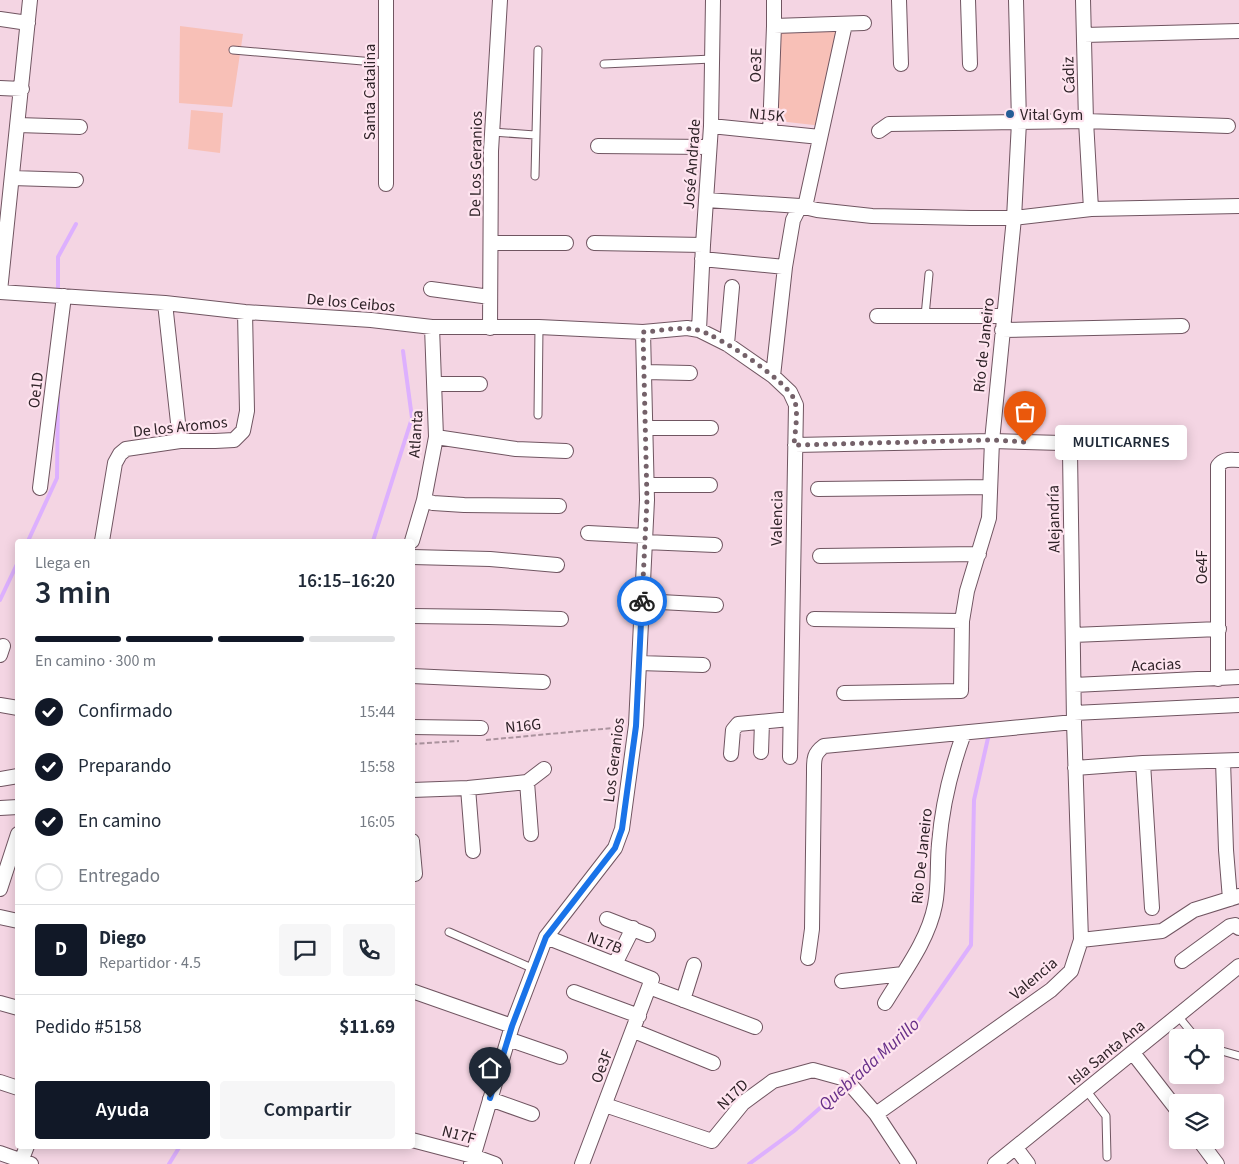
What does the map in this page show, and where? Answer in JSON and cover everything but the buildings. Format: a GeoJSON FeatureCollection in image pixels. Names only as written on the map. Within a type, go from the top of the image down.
{"type":"FeatureCollection","features":[{"type":"Feature","properties":{"kind":"street"},"geometry":{"type":"LineString","coordinates":[[0,291],[4,215],[12,178],[30,0]]}},
{"type":"Feature","properties":{"kind":"street","name":"Santa Catalina"},"geometry":{"type":"LineString","coordinates":[[386,0],[386,184]]}},
{"type":"Feature","properties":{"kind":"street","name":"De Los Geranios"},"geometry":{"type":"LineString","coordinates":[[490,328],[492,132],[500,0]]}},
{"type":"Feature","properties":{"kind":"street","name":"José Andrade"},"geometry":{"type":"LineString","coordinates":[[699,330],[702,252],[711,126],[713,0]]}},
{"type":"Feature","properties":{"kind":"street","name":"Oe3E"},"geometry":{"type":"LineString","coordinates":[[770,132],[774,0]]}},
{"type":"Feature","properties":{"kind":"street"},"geometry":{"type":"LineString","coordinates":[[899,0],[901,64]]}},
{"type":"Feature","properties":{"kind":"street"},"geometry":{"type":"LineString","coordinates":[[968,0],[970,64]]}},
{"type":"Feature","properties":{"kind":"street","name":"Río de Janeiro"},"geometry":{"type":"LineString","coordinates":[[844,693],[961,691],[962,621],[967,591],[989,518],[992,440],[1014,218],[1019,122],[1016,0]]}},
{"type":"Feature","properties":{"kind":"street","name":"Cádiz"},"geometry":{"type":"LineString","coordinates":[[1083,0],[1086,121],[1092,209]]}},
{"type":"Feature","properties":{"kind":"street"},"geometry":{"type":"LineString","coordinates":[[0,20],[28,23]]}},
{"type":"Feature","properties":{"kind":"street"},"geometry":{"type":"LineString","coordinates":[[774,26],[864,23]]}},
{"type":"Feature","properties":{"kind":"street"},"geometry":{"type":"LineString","coordinates":[[773,376],[785,267],[793,220],[802,207],[820,137],[845,24]]}},
{"type":"Feature","properties":{"kind":"street"},"geometry":{"type":"LineString","coordinates":[[1084,35],[1239,31]]}},
{"type":"Feature","properties":{"kind":"street"},"geometry":{"type":"LineString","coordinates":[[0,88],[22,88]]}},
{"type":"Feature","properties":{"kind":"street"},"geometry":{"type":"LineString","coordinates":[[879,130],[889,124],[1086,121],[1228,126]]}},
{"type":"Feature","properties":{"kind":"street"},"geometry":{"type":"LineString","coordinates":[[18,124],[80,127]]}},
{"type":"Feature","properties":{"kind":"street","name":"N15K"},"geometry":{"type":"LineString","coordinates":[[711,126],[820,137]]}},
{"type":"Feature","properties":{"kind":"street"},"geometry":{"type":"LineString","coordinates":[[598,146],[709,147]]}},
{"type":"Feature","properties":{"kind":"street"},"geometry":{"type":"LineString","coordinates":[[12,178],[76,180]]}},
{"type":"Feature","properties":{"kind":"street"},"geometry":{"type":"LineString","coordinates":[[706,200],[802,207],[872,216],[1014,218],[1092,209],[1239,206]]}},
{"type":"Feature","properties":{"kind":"street"},"geometry":{"type":"LineString","coordinates":[[491,243],[566,243]]}},
{"type":"Feature","properties":{"kind":"street"},"geometry":{"type":"LineString","coordinates":[[594,243],[702,252],[785,267]]}},
{"type":"Feature","properties":{"kind":"street"},"geometry":{"type":"LineString","coordinates":[[727,344],[732,288]]}},
{"type":"Feature","properties":{"kind":"street"},"geometry":{"type":"LineString","coordinates":[[432,289],[490,297]]}},
{"type":"Feature","properties":{"kind":"street","name":"De los Ceibos"},"geometry":{"type":"LineString","coordinates":[[0,291],[166,303],[245,312],[370,320],[432,327],[539,327],[643,332],[688,328],[699,330]]}},
{"type":"Feature","properties":{"kind":"street","name":"Oe1D"},"geometry":{"type":"LineString","coordinates":[[40,488],[64,296]]}},
{"type":"Feature","properties":{"kind":"street"},"geometry":{"type":"LineString","coordinates":[[166,303],[180,440]]}},
{"type":"Feature","properties":{"kind":"street","name":"De los Aromos"},"geometry":{"type":"LineString","coordinates":[[102,539],[115,463],[120,454],[126,449],[180,440],[234,440],[243,431],[247,411],[245,312]]}},
{"type":"Feature","properties":{"kind":"street"},"geometry":{"type":"LineString","coordinates":[[877,316],[925,316],[1003,323],[1182,326]]}},
{"type":"Feature","properties":{"kind":"street","name":"Atlanta"},"geometry":{"type":"LineString","coordinates":[[413,539],[424,500],[436,438],[432,327]]}},
{"type":"Feature","properties":{"kind":"street","name":"Valencia"},"geometry":{"type":"LineString","coordinates":[[699,330],[727,344],[773,376],[790,392],[796,405],[790,757]]}},
{"type":"Feature","properties":{"kind":"street","name":"Los Geranios"},"geometry":{"type":"LineString","coordinates":[[472,1160],[510,1032],[546,937],[615,848],[622,829],[636,726],[645,539],[646,428],[643,332]]}},
{"type":"Feature","properties":{"kind":"street"},"geometry":{"type":"LineString","coordinates":[[645,372],[690,373]]}},
{"type":"Feature","properties":{"kind":"street"},"geometry":{"type":"LineString","coordinates":[[434,384],[480,384]]}},
{"type":"Feature","properties":{"kind":"street"},"geometry":{"type":"LineString","coordinates":[[646,428],[711,428]]}},
{"type":"Feature","properties":{"kind":"street"},"geometry":{"type":"LineString","coordinates":[[436,438],[516,449],[566,451]]}},
{"type":"Feature","properties":{"kind":"street","name":"Alejandría"},"geometry":{"type":"LineString","coordinates":[[794,445],[992,440],[1062,443],[1069,449],[1074,686]]}},
{"type":"Feature","properties":{"kind":"street","name":"Oe4F"},"geometry":{"type":"LineString","coordinates":[[1218,679],[1218,466],[1221,462],[1233,460]]}},
{"type":"Feature","properties":{"kind":"street"},"geometry":{"type":"LineString","coordinates":[[646,485],[710,485]]}},
{"type":"Feature","properties":{"kind":"street"},"geometry":{"type":"LineString","coordinates":[[818,489],[990,487]]}},
{"type":"Feature","properties":{"kind":"street"},"geometry":{"type":"LineString","coordinates":[[424,500],[433,503],[464,505],[559,506]]}},
{"type":"Feature","properties":{"kind":"street"},"geometry":{"type":"LineString","coordinates":[[588,533],[715,545]]}},
{"type":"Feature","properties":{"kind":"street"},"geometry":{"type":"LineString","coordinates":[[820,556],[979,554]]}},
{"type":"Feature","properties":{"kind":"street"},"geometry":{"type":"LineString","coordinates":[[415,557],[490,559],[557,565]]}},
{"type":"Feature","properties":{"kind":"street"},"geometry":{"type":"LineString","coordinates":[[642,601],[716,605]]}},
{"type":"Feature","properties":{"kind":"street"},"geometry":{"type":"LineString","coordinates":[[415,616],[488,616],[561,620]]}},
{"type":"Feature","properties":{"kind":"street"},"geometry":{"type":"LineString","coordinates":[[814,619],[962,621]]}},
{"type":"Feature","properties":{"kind":"street"},"geometry":{"type":"LineString","coordinates":[[1073,636],[1219,629]]}},
{"type":"Feature","properties":{"kind":"street"},"geometry":{"type":"LineString","coordinates":[[639,663],[703,665]]}},
{"type":"Feature","properties":{"kind":"street"},"geometry":{"type":"LineString","coordinates":[[415,676],[543,682]]}},
{"type":"Feature","properties":{"kind":"street","name":"Acacias"},"geometry":{"type":"LineString","coordinates":[[1074,686],[1239,677]]}},
{"type":"Feature","properties":{"kind":"street","name":"Valencia"},"geometry":{"type":"LineString","coordinates":[[876,1114],[1051,990],[1071,971],[1081,940],[1074,686]]}},
{"type":"Feature","properties":{"kind":"street"},"geometry":{"type":"LineString","coordinates":[[0,705],[15,708]]}},
{"type":"Feature","properties":{"kind":"street"},"geometry":{"type":"LineString","coordinates":[[808,958],[812,929],[814,760],[817,751],[824,746],[964,733],[1074,717],[1239,705]]}},
{"type":"Feature","properties":{"kind":"street"},"geometry":{"type":"LineString","coordinates":[[731,754],[733,730],[738,724],[790,719]]}},
{"type":"Feature","properties":{"kind":"street"},"geometry":{"type":"LineString","coordinates":[[761,752],[762,722]]}},
{"type":"Feature","properties":{"kind":"street"},"geometry":{"type":"LineString","coordinates":[[415,727],[479,734]]}},
{"type":"Feature","properties":{"kind":"street","name":"Rio De Janeiro"},"geometry":{"type":"LineString","coordinates":[[885,1003],[923,938],[935,905],[939,843],[944,805],[954,760],[964,733]]}},
{"type":"Feature","properties":{"kind":"street"},"geometry":{"type":"LineString","coordinates":[[1076,768],[1144,763],[1239,760]]}},
{"type":"Feature","properties":{"kind":"street"},"geometry":{"type":"LineString","coordinates":[[1081,940],[1162,931],[1194,910],[1235,898],[1226,850],[1223,761]]}},
{"type":"Feature","properties":{"kind":"street"},"geometry":{"type":"LineString","coordinates":[[1144,763],[1152,908]]}},
{"type":"Feature","properties":{"kind":"street"},"geometry":{"type":"LineString","coordinates":[[415,790],[468,788],[527,782],[544,768]]}},
{"type":"Feature","properties":{"kind":"street"},"geometry":{"type":"LineString","coordinates":[[0,779],[15,776]]}},
{"type":"Feature","properties":{"kind":"street"},"geometry":{"type":"LineString","coordinates":[[527,782],[531,834]]}},
{"type":"Feature","properties":{"kind":"street"},"geometry":{"type":"LineString","coordinates":[[468,788],[473,851]]}},
{"type":"Feature","properties":{"kind":"street"},"geometry":{"type":"LineString","coordinates":[[0,808],[15,807]]}},
{"type":"Feature","properties":{"kind":"street"},"geometry":{"type":"LineString","coordinates":[[0,889],[15,843]]}},
{"type":"Feature","properties":{"kind":"street"},"geometry":{"type":"LineString","coordinates":[[0,917],[15,920]]}},
{"type":"Feature","properties":{"kind":"street"},"geometry":{"type":"LineString","coordinates":[[607,919],[648,935]]}},
{"type":"Feature","properties":{"kind":"street"},"geometry":{"type":"LineString","coordinates":[[1182,961],[1230,926],[1235,924],[1239,928]]}},
{"type":"Feature","properties":{"kind":"street"},"geometry":{"type":"LineString","coordinates":[[614,964],[634,928]]}},
{"type":"Feature","properties":{"kind":"street","name":"N17B"},"geometry":{"type":"LineString","coordinates":[[546,937],[614,964],[683,1000],[754,1026]]}},
{"type":"Feature","properties":{"kind":"street"},"geometry":{"type":"LineString","coordinates":[[683,1000],[694,965]]}},
{"type":"Feature","properties":{"kind":"street","name":"Isla Santa Ana"},"geometry":{"type":"LineString","coordinates":[[995,1164],[1239,966]]}},
{"type":"Feature","properties":{"kind":"street"},"geometry":{"type":"LineString","coordinates":[[842,981],[903,974]]}},
{"type":"Feature","properties":{"kind":"street","name":"Oe3F"},"geometry":{"type":"LineString","coordinates":[[582,1164],[634,1031],[650,983]]}},
{"type":"Feature","properties":{"kind":"street"},"geometry":{"type":"LineString","coordinates":[[415,992],[510,1032],[560,1057]]}},
{"type":"Feature","properties":{"kind":"street"},"geometry":{"type":"LineString","coordinates":[[574,992],[639,1016]]}},
{"type":"Feature","properties":{"kind":"street"},"geometry":{"type":"LineString","coordinates":[[0,1003],[15,1007]]}},
{"type":"Feature","properties":{"kind":"street"},"geometry":{"type":"LineString","coordinates":[[634,1031],[713,1063]]}},
{"type":"Feature","properties":{"kind":"street"},"geometry":{"type":"LineString","coordinates":[[1133,1053],[1169,1099]]}},
{"type":"Feature","properties":{"kind":"street","name":"N17D"},"geometry":{"type":"LineString","coordinates":[[605,1105],[712,1141],[743,1103],[773,1081],[813,1070],[842,1078],[860,1094],[876,1114]]}},
{"type":"Feature","properties":{"kind":"street"},"geometry":{"type":"LineString","coordinates":[[0,1082],[15,1087]]}},
{"type":"Feature","properties":{"kind":"street"},"geometry":{"type":"LineString","coordinates":[[490,1098],[532,1114]]}},
{"type":"Feature","properties":{"kind":"street"},"geometry":{"type":"LineString","coordinates":[[876,1114],[902,1162]]}},
{"type":"Feature","properties":{"kind":"street","name":"N17F"},"geometry":{"type":"LineString","coordinates":[[415,1141],[472,1160],[495,1164]]}},
{"type":"Feature","properties":{"kind":"street"},"geometry":{"type":"LineString","coordinates":[[1016,1148],[1028,1164]]}},
{"type":"Feature","properties":{"kind":"street"},"geometry":{"type":"LineString","coordinates":[[0,1153],[24,1163],[26,1149]]}},
{"type":"Feature","properties":{"kind":"street"},"geometry":{"type":"LineString","coordinates":[[1206,1149],[1217,1164]]}},
{"type":"Feature","properties":{"kind":"lane"},"geometry":{"type":"LineString","coordinates":[[233,50],[386,63]]}},
{"type":"Feature","properties":{"kind":"lane"},"geometry":{"type":"LineString","coordinates":[[535,176],[538,50]]}},
{"type":"Feature","properties":{"kind":"lane"},"geometry":{"type":"LineString","coordinates":[[604,64],[712,60]]}},
{"type":"Feature","properties":{"kind":"lane"},"geometry":{"type":"LineString","coordinates":[[492,132],[535,135]]}},
{"type":"Feature","properties":{"kind":"lane"},"geometry":{"type":"LineString","coordinates":[[925,316],[929,274]]}},
{"type":"Feature","properties":{"kind":"lane"},"geometry":{"type":"LineString","coordinates":[[538,415],[539,327]]}},
{"type":"Feature","properties":{"kind":"lane"},"geometry":{"type":"LineString","coordinates":[[449,932],[534,969]]}},
{"type":"Feature","properties":{"kind":"lane"},"geometry":{"type":"LineString","coordinates":[[1178,1016],[1189,1029]]}},
{"type":"Feature","properties":{"kind":"lane"},"geometry":{"type":"LineString","coordinates":[[1224,1052],[1239,1056]]}},
{"type":"Feature","properties":{"kind":"lane"},"geometry":{"type":"LineString","coordinates":[[1086,1090],[1106,1116],[1107,1157]]}},
{"type":"Feature","properties":{"kind":"path","name":"N16G"},"geometry":{"type":"LineString","coordinates":[[479,734],[636,726]]}},
{"type":"Feature","properties":{"kind":"path"},"geometry":{"type":"LineString","coordinates":[[415,744],[459,742]]}},
{"type":"Feature","properties":{"kind":"shaded area"},"geometry":{"type":"Polygon","coordinates":[[[845,24],[822,126],[770,120],[774,26],[845,24]]]}},
{"type":"Feature","properties":{"kind":"shaded area"},"geometry":{"type":"Polygon","coordinates":[[[180,26],[243,34],[232,107],[179,103],[180,26]]]}},
{"type":"Feature","properties":{"kind":"shaded area"},"geometry":{"type":"Polygon","coordinates":[[[191,110],[223,113],[220,153],[188,149],[191,110]]]}},
{"type":"Feature","properties":{"kind":"waterway"},"geometry":{"type":"LineString","coordinates":[[58,292],[58,257],[76,224]]}},
{"type":"Feature","properties":{"kind":"waterway"},"geometry":{"type":"LineString","coordinates":[[374,539],[412,418],[403,351]]}},
{"type":"Feature","properties":{"kind":"waterway"},"geometry":{"type":"LineString","coordinates":[[29,539],[57,478],[58,397]]}},
{"type":"Feature","properties":{"kind":"waterway"},"geometry":{"type":"LineString","coordinates":[[0,600],[15,568]]}},
{"type":"Feature","properties":{"kind":"waterway","name":"Quebrada Murillo"},"geometry":{"type":"LineString","coordinates":[[852,1080],[916,1024],[971,945],[974,800],[988,738]]}},
{"type":"Feature","properties":{"kind":"waterway","name":"Quebrada Murillo"},"geometry":{"type":"LineString","coordinates":[[749,1164],[794,1131],[846,1085]]}},
{"type":"Feature","properties":{"kind":"waterway"},"geometry":{"type":"LineString","coordinates":[[169,1164],[178,1149]]}},
{"type":"Feature","properties":{"kind":"way so far"},"geometry":{"type":"LineString","coordinates":[[642,601],[647,500],[643,332],[688,328],[699,330],[727,344],[773,376],[790,392],[796,405],[794,445],[992,440],[1025,442]]}},
{"type":"Feature","properties":{"kind":"place","name":"Vital Gym"},"geometry":{"type":"Point","coordinates":[1010,114]}},
{"type":"Feature","properties":{"kind":"place","name":"MULTICARNES"},"geometry":{"type":"Point","coordinates":[1025,442]}},
{"type":"Feature","properties":{"kind":"route"},"geometry":{"type":"LineString","coordinates":[[490,1098],[512,1026],[546,937],[615,848],[619,840],[636,726],[642,601]]}}]}
